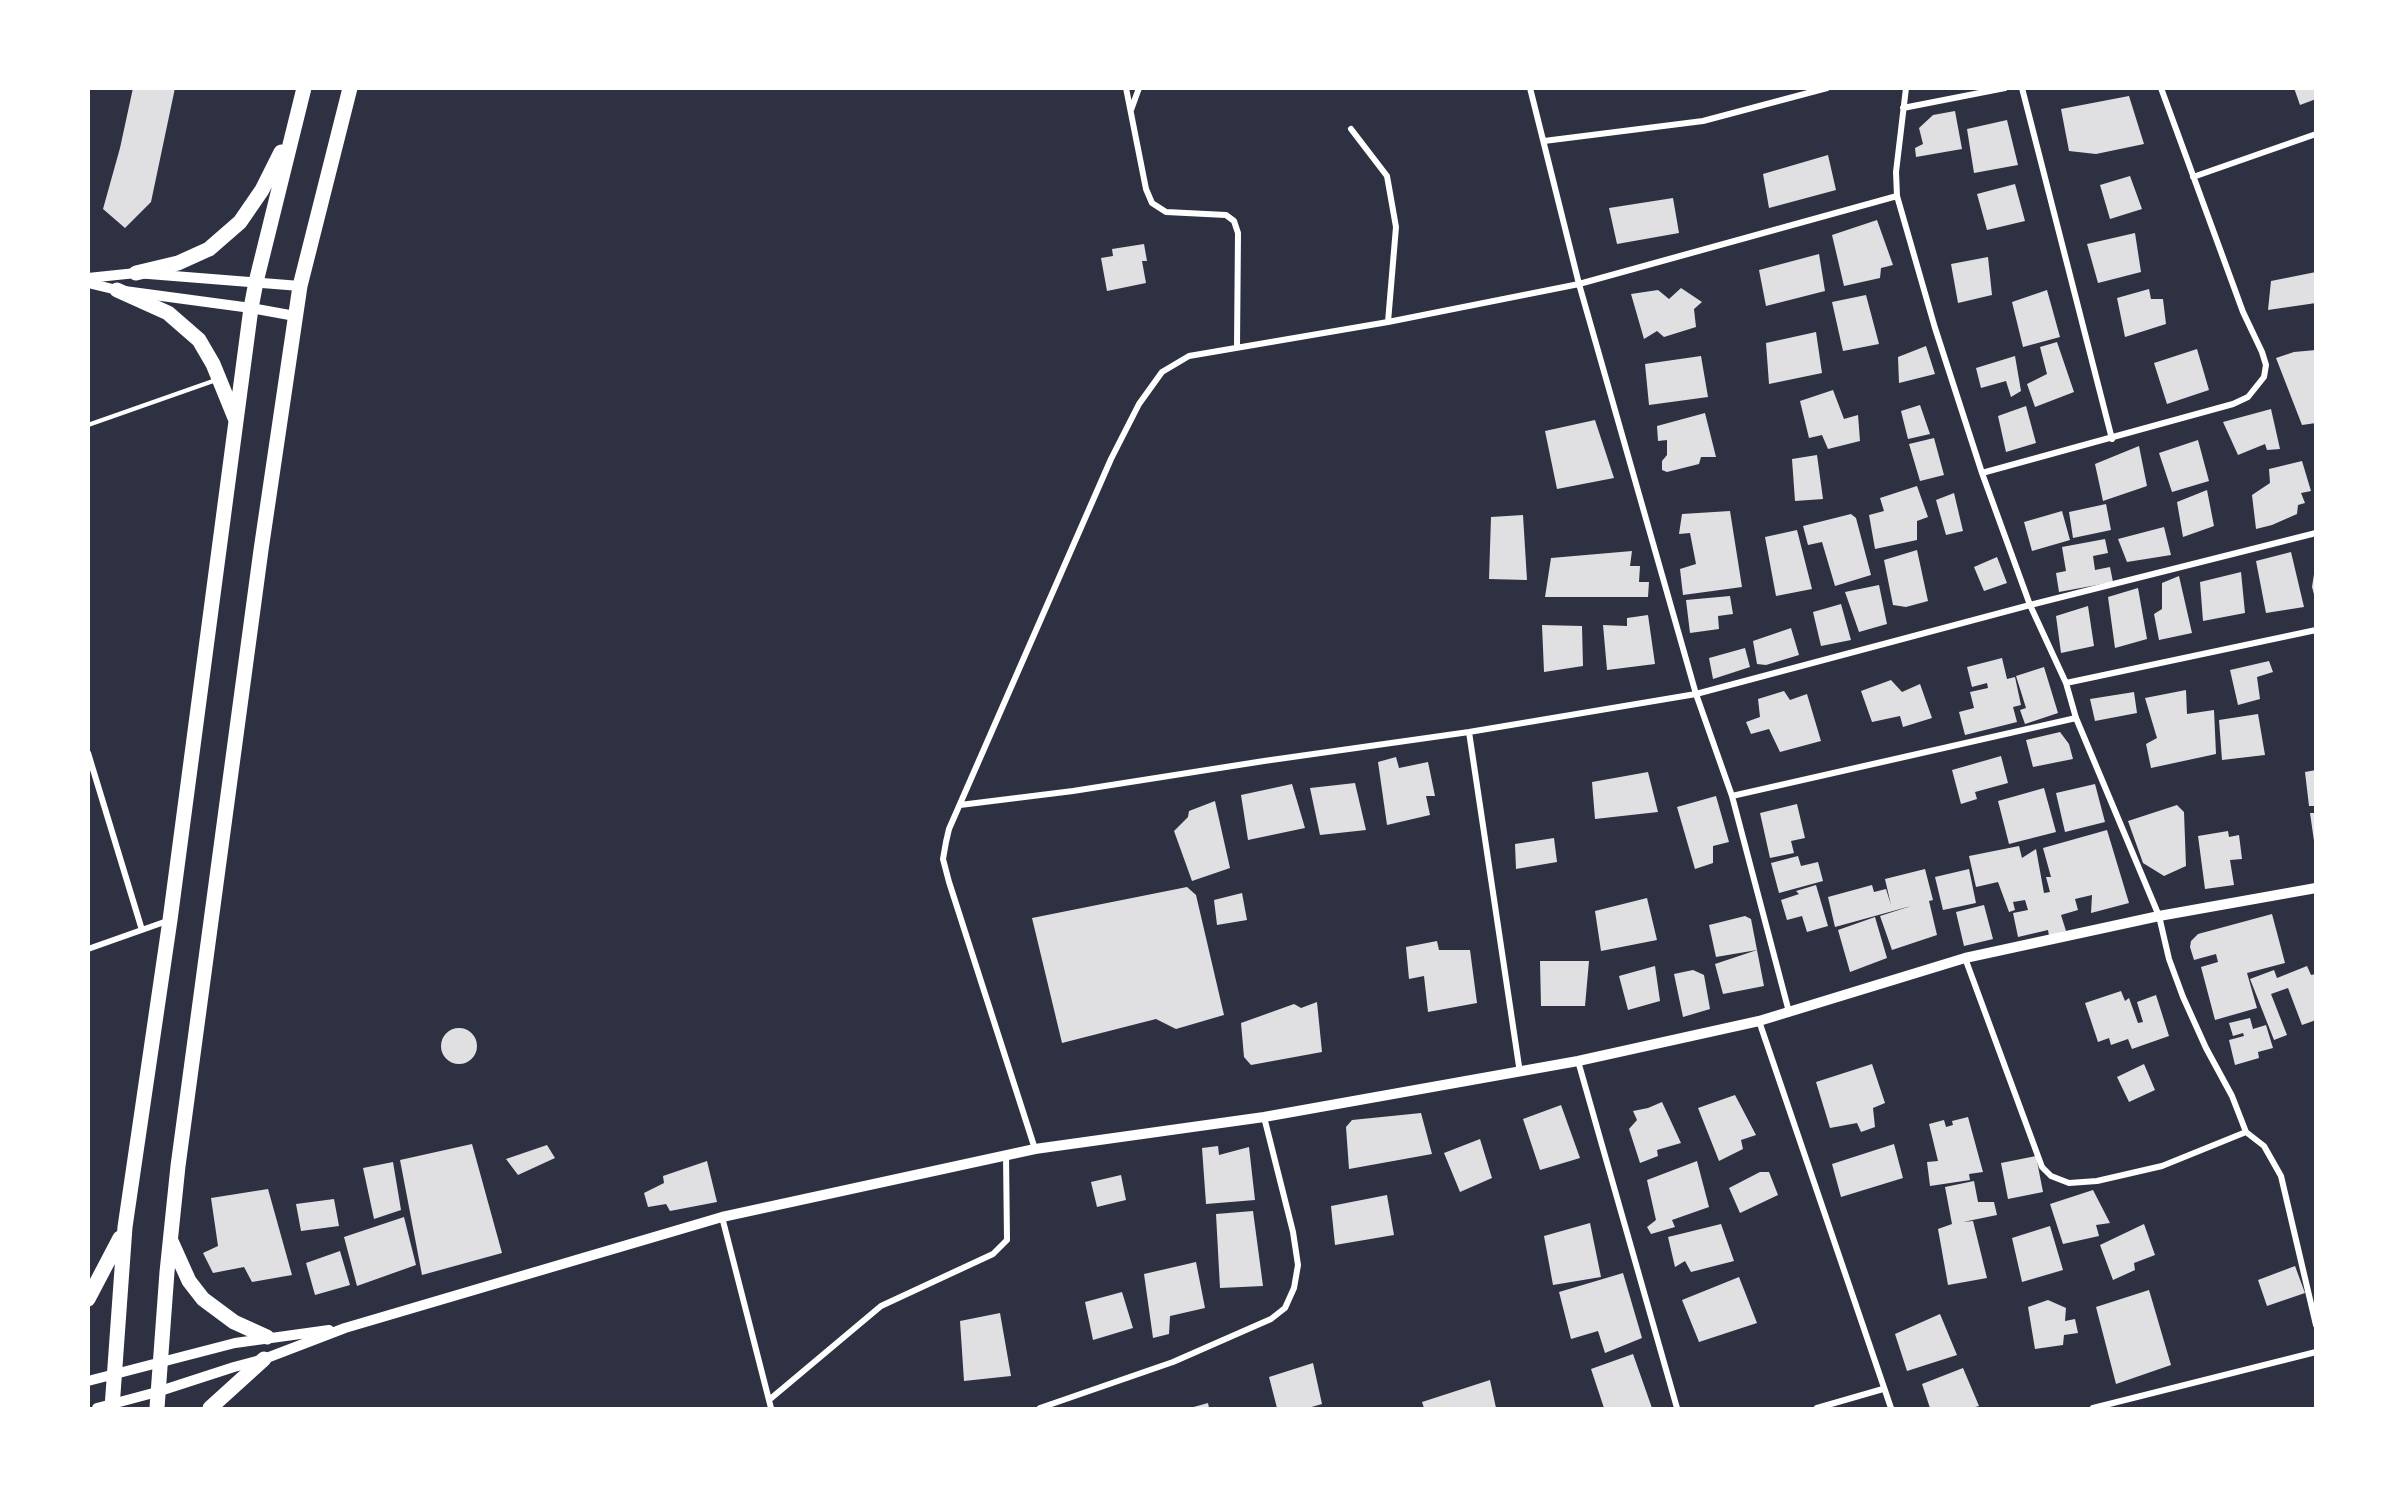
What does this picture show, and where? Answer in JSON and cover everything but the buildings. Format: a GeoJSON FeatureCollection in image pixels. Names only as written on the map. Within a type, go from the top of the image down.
{"type":"FeatureCollection","features":[{"type":"Feature","properties":{"kind":"main road"},"geometry":{"type":"LineString","coordinates":[[112,1407],[125,1227],[170,920],[251,308],[304,88]]}},
{"type":"Feature","properties":{"kind":"main road"},"geometry":{"type":"LineString","coordinates":[[157,1408],[170,1239],[261,550],[300,286],[350,88]]}},
{"type":"Feature","properties":{"kind":"main road"},"geometry":{"type":"LineString","coordinates":[[136,273],[178,263],[209,249],[240,222],[262,190],[293,128]]}},
{"type":"Feature","properties":{"kind":"main road"},"geometry":{"type":"LineString","coordinates":[[117,290],[168,313],[199,340],[213,364],[236,419]]}},
{"type":"Feature","properties":{"kind":"main road"},"geometry":{"type":"LineString","coordinates":[[88,1299],[125,1227]]}},
{"type":"Feature","properties":{"kind":"main road"},"geometry":{"type":"LineString","coordinates":[[170,1239],[189,1281],[203,1299],[234,1322],[267,1337]]}},
{"type":"Feature","properties":{"kind":"main road"},"geometry":{"type":"LineString","coordinates":[[210,1408],[264,1359]]}},
{"type":"Feature","properties":{"kind":"street"},"geometry":{"type":"LineString","coordinates":[[1126,88],[1146,189],[1152,203],[1166,212],[1226,215],[1234,221],[1238,233],[1237,346]]}},
{"type":"Feature","properties":{"kind":"street"},"geometry":{"type":"LineString","coordinates":[[1130,111],[1139,88]]}},
{"type":"Feature","properties":{"kind":"street"},"geometry":{"type":"LineString","coordinates":[[1530,88],[1579,284],[1696,693],[1732,796],[1789,1012]]}},
{"type":"Feature","properties":{"kind":"street"},"geometry":{"type":"LineString","coordinates":[[1544,141],[1703,121],[1827,88]]}},
{"type":"Feature","properties":{"kind":"street"},"geometry":{"type":"LineString","coordinates":[[1906,88],[1896,172],[1898,196],[1935,328],[1982,473],[2030,605],[2066,683],[2076,718],[2159,916],[2169,959],[2183,997],[2206,1048],[2232,1096],[2246,1132],[2264,1146],[2281,1176],[2316,1325]]}},
{"type":"Feature","properties":{"kind":"street"},"geometry":{"type":"LineString","coordinates":[[1903,108],[2005,88]]}},
{"type":"Feature","properties":{"kind":"street"},"geometry":{"type":"LineString","coordinates":[[2022,88],[2112,439]]}},
{"type":"Feature","properties":{"kind":"street"},"geometry":{"type":"LineString","coordinates":[[1982,473],[2234,404],[2248,397],[2264,377],[2266,365],[2262,352],[2243,312],[2161,88]]}},
{"type":"Feature","properties":{"kind":"street"},"geometry":{"type":"LineString","coordinates":[[1351,129],[1387,176],[1396,228],[1388,322]]}},
{"type":"Feature","properties":{"kind":"street"},"geometry":{"type":"LineString","coordinates":[[2193,177],[2316,134]]}},
{"type":"Feature","properties":{"kind":"street"},"geometry":{"type":"LineString","coordinates":[[1035,1149],[943,859],[949,829],[1111,459],[1140,404],[1162,372],[1189,356],[1388,322],[1579,284],[1898,196]]}},
{"type":"Feature","properties":{"kind":"street"},"geometry":{"type":"LineString","coordinates":[[88,278],[136,273],[300,286]]}},
{"type":"Feature","properties":{"kind":"street"},"geometry":{"type":"LineString","coordinates":[[88,283],[117,290],[296,316]]}},
{"type":"Feature","properties":{"kind":"street"},"geometry":{"type":"LineString","coordinates":[[960,805],[1073,791],[1470,732],[1696,693],[2316,533]]}},
{"type":"Feature","properties":{"kind":"street"},"geometry":{"type":"LineString","coordinates":[[2066,683],[2316,630]]}},
{"type":"Feature","properties":{"kind":"street"},"geometry":{"type":"LineString","coordinates":[[1732,796],[2076,718]]}},
{"type":"Feature","properties":{"kind":"street"},"geometry":{"type":"LineString","coordinates":[[1470,732],[1520,1073]]}},
{"type":"Feature","properties":{"kind":"street"},"geometry":{"type":"LineString","coordinates":[[88,753],[142,930]]}},
{"type":"Feature","properties":{"kind":"street"},"geometry":{"type":"LineString","coordinates":[[97,1408],[112,1407],[264,1359],[345,1328],[722,1217],[1035,1149],[1264,1117],[1520,1073],[1759,1021],[1965,958],[2159,916],[2316,888]]}},
{"type":"Feature","properties":{"kind":"street"},"geometry":{"type":"LineString","coordinates":[[88,949],[170,920]]}},
{"type":"Feature","properties":{"kind":"street"},"geometry":{"type":"LineString","coordinates":[[1965,958],[2042,1167],[2051,1176],[2069,1183],[2097,1181],[2162,1166],[2246,1132]]}},
{"type":"Feature","properties":{"kind":"street"},"geometry":{"type":"LineString","coordinates":[[1759,1021],[1891,1408]]}},
{"type":"Feature","properties":{"kind":"street"},"geometry":{"type":"LineString","coordinates":[[1578,1061],[1677,1408]]}},
{"type":"Feature","properties":{"kind":"street"},"geometry":{"type":"LineString","coordinates":[[1040,1408],[1173,1362],[1271,1319],[1285,1308],[1294,1288],[1298,1265],[1293,1232],[1264,1117]]}},
{"type":"Feature","properties":{"kind":"street"},"geometry":{"type":"LineString","coordinates":[[769,1400],[881,1306],[993,1254],[1007,1240],[1006,1155]]}},
{"type":"Feature","properties":{"kind":"street"},"geometry":{"type":"LineString","coordinates":[[722,1217],[771,1408]]}},
{"type":"Feature","properties":{"kind":"street"},"geometry":{"type":"LineString","coordinates":[[88,1381],[267,1337],[345,1328]]}},
{"type":"Feature","properties":{"kind":"street"},"geometry":{"type":"LineString","coordinates":[[2093,1408],[2316,1352]]}},
{"type":"Feature","properties":{"kind":"street"},"geometry":{"type":"LineString","coordinates":[[1817,1408],[1883,1389]]}},
{"type":"Feature","properties":{"kind":"lane"},"geometry":{"type":"LineString","coordinates":[[88,425],[219,379]]}}]}
